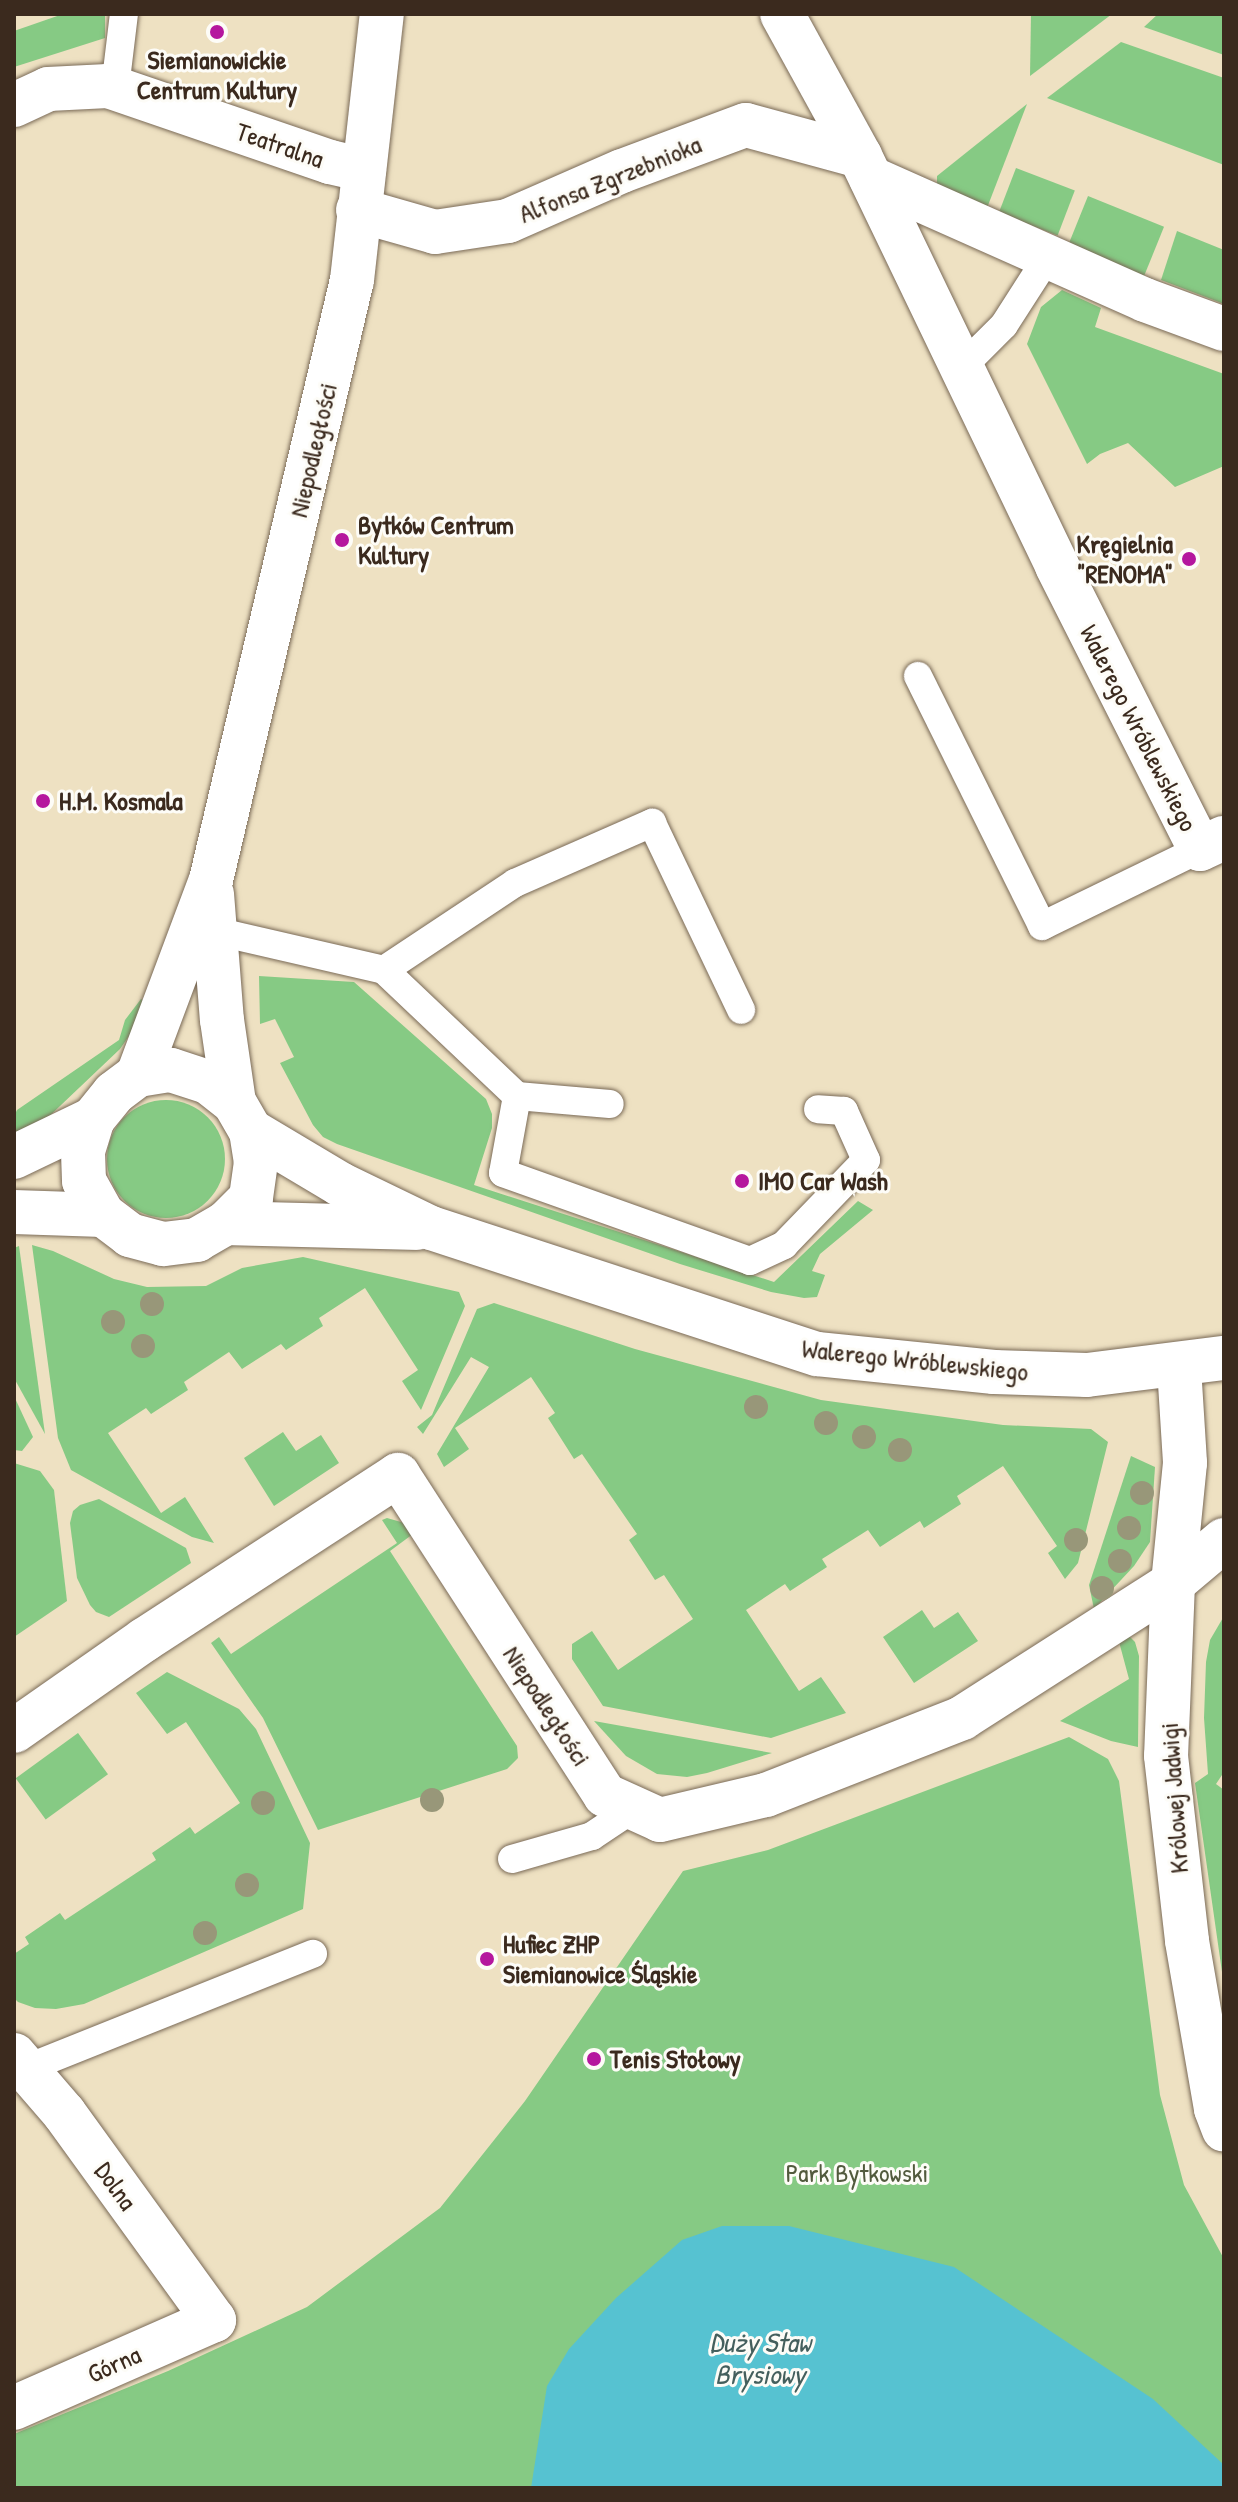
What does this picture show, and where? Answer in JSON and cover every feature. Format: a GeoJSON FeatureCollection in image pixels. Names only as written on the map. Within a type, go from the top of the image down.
{"type":"FeatureCollection","features":[{"type":"Feature","properties":{"kind":"street","name":"Niepodległości"},"geometry":{"type":"LineString","coordinates":[[138,1075],[204,929],[211,880],[352,280],[382,14]]}},
{"type":"Feature","properties":{"kind":"street"},"geometry":{"type":"LineString","coordinates":[[782,14],[865,167]]}},
{"type":"Feature","properties":{"kind":"street","name":"Teatralna"},"geometry":{"type":"LineString","coordinates":[[14,105],[48,89],[115,88],[330,162],[361,190]]}},
{"type":"Feature","properties":{"kind":"street","name":"Alfonsa Zgrzebnioka"},"geometry":{"type":"LineString","coordinates":[[361,190],[435,232],[508,221],[622,171],[746,125],[865,167],[1047,258]]}},
{"type":"Feature","properties":{"kind":"street","name":"Walerego Wróblewskiego"},"geometry":{"type":"LineString","coordinates":[[865,167],[1057,566],[1212,843]]}},
{"type":"Feature","properties":{"kind":"street"},"geometry":{"type":"LineString","coordinates":[[1047,258],[1224,329]]}},
{"type":"Feature","properties":{"kind":"street","name":"Niepodległości"},"geometry":{"type":"LineString","coordinates":[[204,929],[243,1116]]}},
{"type":"Feature","properties":{"kind":"street"},"geometry":{"type":"LineString","coordinates":[[171,1070],[208,1082],[243,1116],[256,1162],[251,1198],[226,1223],[197,1240],[163,1244],[130,1235],[103,1215],[84,1181],[83,1151],[93,1119],[114,1093],[138,1075],[171,1070]]}},
{"type":"Feature","properties":{"kind":"street","name":"Walerego Wróblewskiego"},"geometry":{"type":"LineString","coordinates":[[243,1116],[340,1184],[431,1228],[817,1354],[994,1372],[1072,1375],[1179,1367],[1224,1358]]}},
{"type":"Feature","properties":{"kind":"street"},"geometry":{"type":"LineString","coordinates":[[14,1157],[93,1119]]}},
{"type":"Feature","properties":{"kind":"street"},"geometry":{"type":"LineString","coordinates":[[14,1212],[103,1215]]}},
{"type":"Feature","properties":{"kind":"street","name":"Walerego Wróblewskiego"},"geometry":{"type":"LineString","coordinates":[[226,1223],[431,1228]]}},
{"type":"Feature","properties":{"kind":"street","name":"Królowej Jadwigi"},"geometry":{"type":"LineString","coordinates":[[1179,1367],[1185,1463],[1173,1583],[1166,1756],[1187,1941],[1216,2109],[1224,2130]]}},
{"type":"Feature","properties":{"kind":"street","name":"Niepodległości"},"geometry":{"type":"LineString","coordinates":[[14,1731],[144,1640],[398,1475],[605,1795],[660,1820],[766,1795],[962,1718],[1173,1583],[1224,1540]]}},
{"type":"Feature","properties":{"kind":"street","name":"Dolna"},"geometry":{"type":"LineString","coordinates":[[19,2066],[214,2320]]}},
{"type":"Feature","properties":{"kind":"street","name":"Górna"},"geometry":{"type":"LineString","coordinates":[[14,2408],[214,2320]]}},
{"type":"Feature","properties":{"kind":"lane"},"geometry":{"type":"LineString","coordinates":[[115,88],[124,14]]}},
{"type":"Feature","properties":{"kind":"lane"},"geometry":{"type":"LineString","coordinates":[[962,367],[1004,325],[1047,258]]}},
{"type":"Feature","properties":{"kind":"lane"},"geometry":{"type":"LineString","coordinates":[[918,676],[1042,926],[1212,843]]}},
{"type":"Feature","properties":{"kind":"lane"},"geometry":{"type":"LineString","coordinates":[[384,970],[515,883],[652,823],[741,1010]]}},
{"type":"Feature","properties":{"kind":"lane"},"geometry":{"type":"LineString","coordinates":[[204,929],[384,970],[517,1096],[610,1104]]}},
{"type":"Feature","properties":{"kind":"lane"},"geometry":{"type":"LineString","coordinates":[[517,1096],[503,1173],[750,1261],[784,1245],[866,1160],[844,1111],[818,1109]]}},
{"type":"Feature","properties":{"kind":"lane"},"geometry":{"type":"LineString","coordinates":[[512,1859],[592,1836],[634,1808]]}},
{"type":"Feature","properties":{"kind":"lane"},"geometry":{"type":"LineString","coordinates":[[19,2066],[313,1954]]}},
{"type":"Feature","properties":{"kind":"green space"},"geometry":{"type":"Polygon","coordinates":[[[63,14],[105,14],[105,38],[14,67],[14,31],[63,14]]]}},
{"type":"Feature","properties":{"kind":"green space"},"geometry":{"type":"Polygon","coordinates":[[[1031,14],[1112,14],[1030,76],[1031,14]]]}},
{"type":"Feature","properties":{"kind":"green space"},"geometry":{"type":"Polygon","coordinates":[[[1158,14],[1224,14],[1224,55],[1144,27],[1158,14]]]}},
{"type":"Feature","properties":{"kind":"green space"},"geometry":{"type":"Polygon","coordinates":[[[1121,42],[1224,78],[1224,165],[1047,98],[1121,42]]]}},
{"type":"Feature","properties":{"kind":"green space"},"geometry":{"type":"Polygon","coordinates":[[[1027,104],[987,208],[937,188],[937,176],[1027,104]]]}},
{"type":"Feature","properties":{"kind":"green space"},"geometry":{"type":"Polygon","coordinates":[[[1016,168],[1075,191],[1058,235],[999,213],[1016,168]]]}},
{"type":"Feature","properties":{"kind":"green space"},"geometry":{"type":"Polygon","coordinates":[[[1088,196],[1164,227],[1144,276],[1068,245],[1088,196]]]}},
{"type":"Feature","properties":{"kind":"green space"},"geometry":{"type":"Polygon","coordinates":[[[1177,231],[1224,250],[1224,304],[1161,280],[1177,231]]]}},
{"type":"Feature","properties":{"kind":"green space"},"geometry":{"type":"Polygon","coordinates":[[[1062,290],[1101,308],[1095,327],[1224,374],[1224,466],[1175,487],[1128,443],[1100,454],[1087,464],[1027,344],[1041,307],[1062,290]]]}},
{"type":"Feature","properties":{"kind":"green space"},"geometry":{"type":"Polygon","coordinates":[[[259,976],[354,982],[486,1099],[492,1114],[492,1128],[474,1185],[774,1282],[858,1201],[873,1210],[820,1254],[812,1271],[825,1275],[817,1297],[804,1298],[771,1292],[680,1264],[337,1144],[323,1137],[313,1125],[280,1063],[294,1057],[275,1019],[260,1024],[259,976]]]}},
{"type":"Feature","properties":{"kind":"green space"},"geometry":{"type":"Polygon","coordinates":[[[141,999],[151,1004],[120,1049],[40,1125],[14,1143],[14,1116],[17,1110],[119,1040],[125,1020],[141,999]]]}},
{"type":"Feature","properties":{"kind":"green space"},"geometry":{"type":"Polygon","coordinates":[[[166,1100],[188,1105],[208,1117],[220,1137],[225,1159],[220,1181],[208,1201],[188,1213],[166,1218],[144,1213],[124,1201],[112,1181],[107,1159],[112,1137],[124,1117],[144,1105],[166,1100]]]}},
{"type":"Feature","properties":{"kind":"green space"},"geometry":{"type":"Polygon","coordinates":[[[32,1245],[53,1251],[114,1279],[147,1287],[206,1286],[242,1268],[303,1257],[459,1292],[465,1306],[421,1410],[402,1381],[418,1370],[365,1288],[319,1318],[323,1326],[286,1350],[281,1344],[242,1369],[229,1352],[184,1382],[188,1390],[151,1414],[146,1408],[108,1433],[161,1513],[185,1497],[214,1543],[192,1537],[71,1470],[58,1438],[32,1245]]]}},
{"type":"Feature","properties":{"kind":"green space"},"geometry":{"type":"Polygon","coordinates":[[[19,1246],[45,1434],[14,1378],[14,1248],[19,1246]]]}},
{"type":"Feature","properties":{"kind":"green space"},"geometry":{"type":"Polygon","coordinates":[[[494,1303],[635,1349],[821,1400],[1003,1425],[1091,1429],[1108,1442],[1078,1563],[1065,1579],[1048,1553],[1057,1546],[1003,1466],[957,1496],[961,1504],[924,1528],[920,1521],[880,1547],[868,1530],[822,1559],[827,1567],[790,1591],[785,1584],[746,1610],[799,1691],[821,1677],[846,1713],[771,1738],[603,1706],[572,1659],[572,1644],[592,1631],[618,1670],[693,1619],[664,1575],[655,1580],[629,1540],[637,1534],[582,1454],[574,1459],[548,1418],[555,1413],[531,1377],[455,1428],[469,1449],[444,1467],[437,1454],[489,1367],[471,1357],[423,1434],[417,1427],[432,1415],[477,1309],[494,1303]]]}},
{"type":"Feature","properties":{"kind":"green space"},"geometry":{"type":"Polygon","coordinates":[[[14,1396],[33,1437],[22,1451],[14,1450],[14,1396]]]}},
{"type":"Feature","properties":{"kind":"green space"},"geometry":{"type":"Polygon","coordinates":[[[283,1432],[296,1451],[321,1435],[339,1463],[274,1506],[244,1458],[283,1432]]]}},
{"type":"Feature","properties":{"kind":"green space"},"geometry":{"type":"Polygon","coordinates":[[[1131,1456],[1155,1467],[1150,1542],[1134,1566],[1094,1609],[1089,1585],[1131,1456]]]}},
{"type":"Feature","properties":{"kind":"green space"},"geometry":{"type":"Polygon","coordinates":[[[14,1463],[40,1471],[54,1490],[67,1601],[14,1637],[14,1463]]]}},
{"type":"Feature","properties":{"kind":"green space"},"geometry":{"type":"Polygon","coordinates":[[[99,1499],[186,1548],[191,1563],[109,1617],[96,1612],[90,1605],[77,1578],[70,1523],[73,1511],[80,1505],[99,1499]]]}},
{"type":"Feature","properties":{"kind":"green space"},"geometry":{"type":"Polygon","coordinates":[[[387,1518],[408,1524],[417,1531],[390,1551],[517,1746],[518,1758],[507,1769],[318,1830],[263,1718],[211,1643],[219,1637],[231,1654],[397,1543],[382,1520],[387,1518]]]}},
{"type":"Feature","properties":{"kind":"green space"},"geometry":{"type":"Polygon","coordinates":[[[922,1610],[934,1628],[958,1612],[978,1641],[914,1683],[883,1637],[922,1610]]]}},
{"type":"Feature","properties":{"kind":"green space"},"geometry":{"type":"Polygon","coordinates":[[[1224,1616],[1224,1772],[1216,1784],[1224,1790],[1224,1986],[1195,1783],[1208,1774],[1204,1718],[1206,1662],[1210,1640],[1224,1616]]]}},
{"type":"Feature","properties":{"kind":"green space"},"geometry":{"type":"Polygon","coordinates":[[[1127,1634],[1135,1642],[1139,1656],[1138,1747],[1111,1741],[1060,1721],[1129,1679],[1118,1638],[1127,1634]]]}},
{"type":"Feature","properties":{"kind":"green space"},"geometry":{"type":"Polygon","coordinates":[[[167,1672],[239,1709],[256,1729],[310,1843],[303,1909],[84,2004],[56,2009],[35,2008],[18,2002],[14,1998],[14,1954],[29,1944],[25,1937],[60,1913],[65,1920],[156,1860],[152,1853],[190,1827],[195,1834],[240,1803],[186,1722],[167,1734],[136,1693],[167,1672]]]}},
{"type":"Feature","properties":{"kind":"green space"},"geometry":{"type":"Polygon","coordinates":[[[594,1721],[772,1753],[687,1777],[657,1774],[626,1756],[594,1721]]]}},
{"type":"Feature","properties":{"kind":"green space"},"geometry":{"type":"Polygon","coordinates":[[[78,1733],[108,1774],[46,1820],[16,1778],[78,1733]]]}},
{"type":"Feature","properties":{"kind":"green space","name":"Park Bytkowski"},"geometry":{"type":"Polygon","coordinates":[[[1069,1737],[1108,1759],[1119,1781],[1160,2095],[1184,2185],[1224,2259],[1224,2488],[14,2488],[14,2434],[168,2371],[307,2307],[440,2208],[525,2101],[683,1871],[768,1850],[1069,1737]]]}},
{"type":"Feature","properties":{"kind":"water","name":"Duży Staw Brysiowy"},"geometry":{"type":"Polygon","coordinates":[[[722,2226],[789,2226],[954,2267],[1153,2399],[1224,2465],[1224,2488],[531,2488],[547,2386],[569,2349],[616,2298],[682,2240],[722,2226]]]}},
{"type":"Feature","properties":{"kind":"place","name":"Siemianowickie Centrum Kultury"},"geometry":{"type":"Point","coordinates":[217,32]}},
{"type":"Feature","properties":{"kind":"place","name":"Bytków Centrum Kultury"},"geometry":{"type":"Point","coordinates":[342,540]}},
{"type":"Feature","properties":{"kind":"place","name":"Kręgielnia \"RENOMA\""},"geometry":{"type":"Point","coordinates":[1189,559]}},
{"type":"Feature","properties":{"kind":"place","name":"H.M. Kosmala"},"geometry":{"type":"Point","coordinates":[43,801]}},
{"type":"Feature","properties":{"kind":"place","name":"IMO Car Wash"},"geometry":{"type":"Point","coordinates":[742,1181]}},
{"type":"Feature","properties":{"kind":"place","name":"Hufiec ZHP Siemianowice Śląskie"},"geometry":{"type":"Point","coordinates":[487,1959]}},
{"type":"Feature","properties":{"kind":"place","name":"Tenis Stołowy"},"geometry":{"type":"Point","coordinates":[594,2059]}}]}
